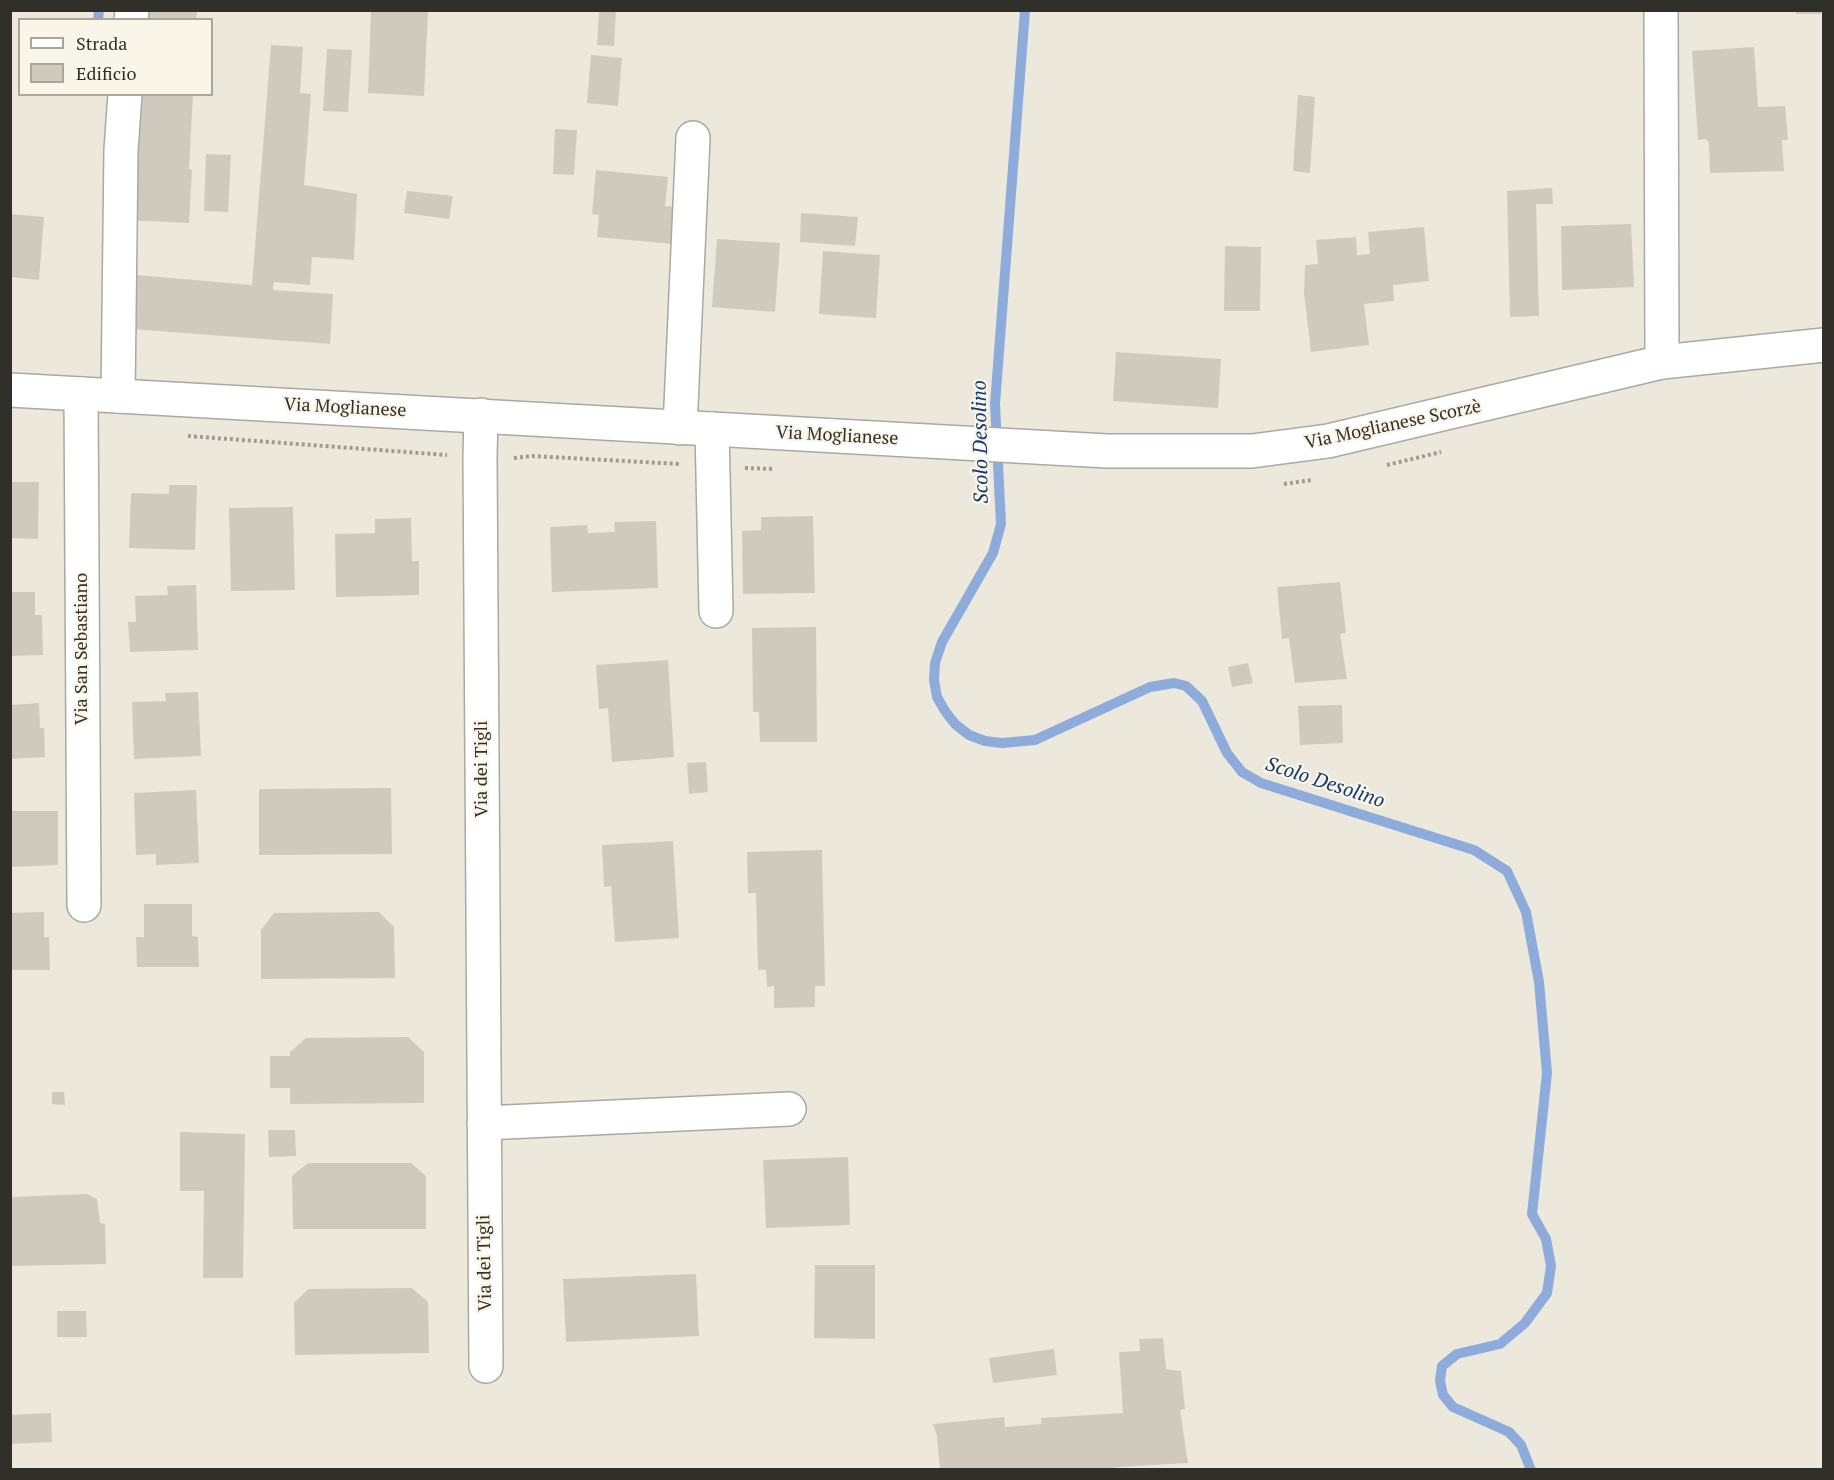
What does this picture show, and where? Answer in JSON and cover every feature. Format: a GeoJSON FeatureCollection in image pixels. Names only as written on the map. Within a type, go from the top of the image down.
{"type":"FeatureCollection","features":[{"type":"Feature","properties":{"kind":"street"},"geometry":{"type":"LineString","coordinates":[[1661,10],[1662,363]]}},
{"type":"Feature","properties":{"kind":"street"},"geometry":{"type":"LineString","coordinates":[[118,396],[121,150],[125,96]]}},
{"type":"Feature","properties":{"kind":"street"},"geometry":{"type":"LineString","coordinates":[[693,138],[696,428],[716,611]]}},
{"type":"Feature","properties":{"kind":"street","name":"Via Moglianese Scorzè"},"geometry":{"type":"LineString","coordinates":[[957,443],[1107,451],[1263,450],[1328,441],[1662,363],[1824,345]]}},
{"type":"Feature","properties":{"kind":"street","name":"Via Moglianese"},"geometry":{"type":"LineString","coordinates":[[10,390],[957,443]]}},
{"type":"Feature","properties":{"kind":"street","name":"Via San Sebastiano"},"geometry":{"type":"LineString","coordinates":[[81,394],[84,905]]}},
{"type":"Feature","properties":{"kind":"street","name":"Via dei Tigli"},"geometry":{"type":"LineString","coordinates":[[481,416],[486,1366]]}},
{"type":"Feature","properties":{"kind":"street"},"geometry":{"type":"LineString","coordinates":[[484,1124],[789,1109]]}},
{"type":"Feature","properties":{"kind":"path"},"geometry":{"type":"LineString","coordinates":[[181,436],[448,455]]}},
{"type":"Feature","properties":{"kind":"building"},"geometry":{"type":"Polygon","coordinates":[[[146,10],[197,12],[196,18],[145,18],[146,10]]]}},
{"type":"Feature","properties":{"kind":"building"},"geometry":{"type":"Polygon","coordinates":[[[371,10],[428,12],[424,96],[368,93],[371,10]]]}},
{"type":"Feature","properties":{"kind":"building"},"geometry":{"type":"Polygon","coordinates":[[[599,10],[616,10],[614,46],[597,45],[599,10]]]}},
{"type":"Feature","properties":{"kind":"building"},"geometry":{"type":"Polygon","coordinates":[[[1796,10],[1821,10],[1821,14],[1796,14],[1796,10]]]}},
{"type":"Feature","properties":{"kind":"building"},"geometry":{"type":"Polygon","coordinates":[[[271,45],[303,47],[300,93],[311,94],[304,185],[357,194],[354,260],[312,257],[310,285],[274,282],[273,290],[333,294],[330,344],[131,329],[136,275],[252,285],[271,45]]]}},
{"type":"Feature","properties":{"kind":"building"},"geometry":{"type":"Polygon","coordinates":[[[1754,47],[1758,107],[1785,106],[1788,140],[1782,140],[1784,171],[1710,173],[1709,142],[1705,139],[1698,140],[1692,51],[1754,47]]]}},
{"type":"Feature","properties":{"kind":"building"},"geometry":{"type":"Polygon","coordinates":[[[327,49],[352,50],[348,112],[323,111],[327,49]]]}},
{"type":"Feature","properties":{"kind":"building"},"geometry":{"type":"Polygon","coordinates":[[[591,55],[622,58],[618,106],[587,103],[591,55]]]}},
{"type":"Feature","properties":{"kind":"building"},"geometry":{"type":"Polygon","coordinates":[[[1298,95],[1315,97],[1310,173],[1293,171],[1298,95]]]}},
{"type":"Feature","properties":{"kind":"building"},"geometry":{"type":"Polygon","coordinates":[[[142,96],[193,96],[189,223],[128,220],[132,166],[138,166],[142,96]]]}},
{"type":"Feature","properties":{"kind":"building"},"geometry":{"type":"Polygon","coordinates":[[[555,129],[577,130],[574,175],[553,174],[555,129]]]}},
{"type":"Feature","properties":{"kind":"building"},"geometry":{"type":"Polygon","coordinates":[[[206,154],[231,155],[228,212],[204,211],[206,154]]]}},
{"type":"Feature","properties":{"kind":"building"},"geometry":{"type":"Polygon","coordinates":[[[596,170],[668,177],[665,206],[676,207],[673,244],[597,237],[599,215],[592,214],[596,170]]]}},
{"type":"Feature","properties":{"kind":"building"},"geometry":{"type":"Polygon","coordinates":[[[1552,188],[1553,204],[1536,204],[1539,316],[1510,317],[1507,191],[1552,188]]]}},
{"type":"Feature","properties":{"kind":"building"},"geometry":{"type":"Polygon","coordinates":[[[407,191],[453,196],[449,219],[404,213],[407,191]]]}},
{"type":"Feature","properties":{"kind":"building"},"geometry":{"type":"Polygon","coordinates":[[[801,213],[858,217],[855,246],[800,242],[801,213]]]}},
{"type":"Feature","properties":{"kind":"building"},"geometry":{"type":"Polygon","coordinates":[[[10,214],[44,217],[39,280],[10,277],[10,214]]]}},
{"type":"Feature","properties":{"kind":"building"},"geometry":{"type":"Polygon","coordinates":[[[1631,224],[1634,287],[1562,290],[1561,226],[1631,224]]]}},
{"type":"Feature","properties":{"kind":"building"},"geometry":{"type":"Polygon","coordinates":[[[1424,227],[1429,281],[1393,285],[1394,301],[1364,304],[1369,345],[1311,352],[1304,293],[1305,265],[1318,264],[1316,240],[1356,237],[1357,255],[1370,254],[1368,232],[1424,227]]]}},
{"type":"Feature","properties":{"kind":"building"},"geometry":{"type":"Polygon","coordinates":[[[717,239],[780,243],[775,312],[712,307],[717,239]]]}},
{"type":"Feature","properties":{"kind":"building"},"geometry":{"type":"Polygon","coordinates":[[[1225,246],[1261,247],[1260,311],[1224,311],[1225,246]]]}},
{"type":"Feature","properties":{"kind":"building"},"geometry":{"type":"Polygon","coordinates":[[[823,251],[880,255],[876,318],[819,314],[823,251]]]}},
{"type":"Feature","properties":{"kind":"building"},"geometry":{"type":"Polygon","coordinates":[[[1116,352],[1221,359],[1218,408],[1113,401],[1116,352]]]}},
{"type":"Feature","properties":{"kind":"building"},"geometry":{"type":"Polygon","coordinates":[[[10,482],[39,482],[38,539],[10,538],[10,482]]]}},
{"type":"Feature","properties":{"kind":"building"},"geometry":{"type":"Polygon","coordinates":[[[169,485],[197,485],[195,550],[129,548],[131,493],[169,494],[169,485]]]}},
{"type":"Feature","properties":{"kind":"building"},"geometry":{"type":"Polygon","coordinates":[[[293,507],[295,590],[231,591],[229,508],[293,507]]]}},
{"type":"Feature","properties":{"kind":"building"},"geometry":{"type":"Polygon","coordinates":[[[813,516],[815,593],[743,594],[742,531],[761,530],[761,517],[813,516]]]}},
{"type":"Feature","properties":{"kind":"building"},"geometry":{"type":"Polygon","coordinates":[[[411,518],[412,561],[419,561],[419,595],[336,597],[335,534],[375,533],[375,519],[411,518]]]}},
{"type":"Feature","properties":{"kind":"building"},"geometry":{"type":"Polygon","coordinates":[[[656,521],[658,588],[552,592],[550,527],[587,525],[588,533],[615,532],[614,522],[656,521]]]}},
{"type":"Feature","properties":{"kind":"building"},"geometry":{"type":"Polygon","coordinates":[[[1340,582],[1346,633],[1340,634],[1347,679],[1295,683],[1289,638],[1282,639],[1277,587],[1340,582]]]}},
{"type":"Feature","properties":{"kind":"building"},"geometry":{"type":"Polygon","coordinates":[[[196,585],[198,650],[130,652],[128,622],[136,622],[135,596],[168,595],[167,586],[196,585]]]}},
{"type":"Feature","properties":{"kind":"building"},"geometry":{"type":"Polygon","coordinates":[[[10,592],[35,592],[35,615],[42,615],[43,655],[10,656],[10,592]]]}},
{"type":"Feature","properties":{"kind":"building"},"geometry":{"type":"Polygon","coordinates":[[[816,627],[817,742],[760,742],[759,712],[753,712],[752,628],[816,627]]]}},
{"type":"Feature","properties":{"kind":"building"},"geometry":{"type":"Polygon","coordinates":[[[668,660],[674,757],[612,762],[608,708],[599,709],[596,665],[668,660]]]}},
{"type":"Feature","properties":{"kind":"building"},"geometry":{"type":"Polygon","coordinates":[[[1248,663],[1253,683],[1232,687],[1228,667],[1248,663]]]}},
{"type":"Feature","properties":{"kind":"building"},"geometry":{"type":"Polygon","coordinates":[[[198,692],[201,756],[134,759],[132,702],[166,701],[165,693],[198,692]]]}},
{"type":"Feature","properties":{"kind":"building"},"geometry":{"type":"Polygon","coordinates":[[[39,703],[40,728],[44,728],[45,757],[10,759],[10,705],[39,703]]]}},
{"type":"Feature","properties":{"kind":"building"},"geometry":{"type":"Polygon","coordinates":[[[1342,705],[1343,743],[1300,745],[1298,706],[1342,705]]]}},
{"type":"Feature","properties":{"kind":"building"},"geometry":{"type":"Polygon","coordinates":[[[706,762],[708,792],[689,794],[687,763],[706,762]]]}},
{"type":"Feature","properties":{"kind":"building"},"geometry":{"type":"Polygon","coordinates":[[[391,788],[392,854],[259,855],[259,789],[391,788]]]}},
{"type":"Feature","properties":{"kind":"building"},"geometry":{"type":"Polygon","coordinates":[[[196,790],[199,863],[156,865],[156,854],[136,855],[134,793],[196,790]]]}},
{"type":"Feature","properties":{"kind":"building"},"geometry":{"type":"Polygon","coordinates":[[[10,811],[58,811],[58,865],[10,867],[10,811]]]}},
{"type":"Feature","properties":{"kind":"building"},"geometry":{"type":"Polygon","coordinates":[[[673,841],[679,938],[615,942],[611,886],[604,887],[602,845],[673,841]]]}},
{"type":"Feature","properties":{"kind":"building"},"geometry":{"type":"Polygon","coordinates":[[[822,850],[825,986],[815,986],[815,1007],[774,1008],[774,986],[767,987],[766,970],[758,970],[756,893],[748,893],[747,852],[822,850]]]}},
{"type":"Feature","properties":{"kind":"building"},"geometry":{"type":"Polygon","coordinates":[[[144,904],[192,904],[192,936],[198,937],[199,967],[137,967],[136,937],[144,937],[144,904]]]}},
{"type":"Feature","properties":{"kind":"building"},"geometry":{"type":"Polygon","coordinates":[[[44,912],[44,937],[49,937],[50,970],[10,970],[10,913],[44,912]]]}},
{"type":"Feature","properties":{"kind":"building"},"geometry":{"type":"Polygon","coordinates":[[[379,912],[394,927],[395,978],[261,979],[261,930],[274,913],[379,912]]]}},
{"type":"Feature","properties":{"kind":"building"},"geometry":{"type":"Polygon","coordinates":[[[408,1037],[424,1052],[424,1103],[290,1104],[290,1088],[270,1088],[270,1056],[290,1056],[290,1052],[306,1038],[408,1037]]]}},
{"type":"Feature","properties":{"kind":"building"},"geometry":{"type":"Polygon","coordinates":[[[52,1092],[64,1092],[65,1105],[52,1104],[52,1092]]]}},
{"type":"Feature","properties":{"kind":"building"},"geometry":{"type":"Polygon","coordinates":[[[268,1130],[295,1130],[296,1156],[269,1157],[268,1130]]]}},
{"type":"Feature","properties":{"kind":"building"},"geometry":{"type":"Polygon","coordinates":[[[180,1132],[245,1134],[243,1278],[203,1278],[204,1191],[180,1191],[180,1132]]]}},
{"type":"Feature","properties":{"kind":"building"},"geometry":{"type":"Polygon","coordinates":[[[848,1157],[850,1225],[766,1228],[763,1160],[848,1157]]]}},
{"type":"Feature","properties":{"kind":"building"},"geometry":{"type":"Polygon","coordinates":[[[308,1163],[411,1163],[426,1176],[426,1229],[293,1229],[292,1176],[308,1163]]]}},
{"type":"Feature","properties":{"kind":"building"},"geometry":{"type":"Polygon","coordinates":[[[87,1194],[97,1199],[100,1223],[105,1224],[106,1264],[10,1266],[10,1197],[87,1194]]]}},
{"type":"Feature","properties":{"kind":"building"},"geometry":{"type":"Polygon","coordinates":[[[815,1265],[875,1265],[875,1339],[814,1338],[815,1265]]]}},
{"type":"Feature","properties":{"kind":"building"},"geometry":{"type":"Polygon","coordinates":[[[696,1274],[699,1336],[566,1342],[563,1279],[696,1274]]]}},
{"type":"Feature","properties":{"kind":"building"},"geometry":{"type":"Polygon","coordinates":[[[412,1288],[428,1302],[429,1353],[295,1355],[294,1303],[308,1289],[412,1288]]]}},
{"type":"Feature","properties":{"kind":"building"},"geometry":{"type":"Polygon","coordinates":[[[57,1311],[86,1311],[87,1337],[57,1337],[57,1311]]]}},
{"type":"Feature","properties":{"kind":"building"},"geometry":{"type":"Polygon","coordinates":[[[1163,1338],[1166,1369],[1181,1371],[1185,1409],[1180,1410],[1188,1463],[1119,1467],[1112,1468],[1112,1470],[940,1470],[937,1436],[933,1424],[1004,1417],[1005,1427],[1041,1424],[1041,1418],[1123,1413],[1119,1352],[1140,1351],[1139,1339],[1163,1338]]]}},
{"type":"Feature","properties":{"kind":"building"},"geometry":{"type":"Polygon","coordinates":[[[1054,1349],[1057,1375],[993,1383],[989,1358],[1054,1349]]]}},
{"type":"Feature","properties":{"kind":"building"},"geometry":{"type":"Polygon","coordinates":[[[51,1413],[52,1442],[10,1444],[10,1415],[51,1413]]]}},
{"type":"Feature","properties":{"kind":"waterway"},"geometry":{"type":"LineString","coordinates":[[98,18],[99,10]]}},
{"type":"Feature","properties":{"kind":"waterway","name":"Scolo Desolino"},"geometry":{"type":"LineString","coordinates":[[1025,10],[995,404],[1001,524],[993,553],[942,642],[935,663],[934,680],[937,697],[955,724],[969,735],[985,741],[1002,743],[1035,740],[1150,687],[1174,683],[1186,686],[1202,701],[1227,753],[1242,772],[1261,783],[1474,850],[1507,871],[1526,912],[1539,982],[1547,1073],[1532,1214],[1546,1239],[1551,1266],[1547,1293],[1525,1323],[1500,1344],[1457,1354],[1442,1366],[1440,1381],[1443,1395],[1453,1407],[1509,1432],[1521,1445],[1531,1470]]}}]}
